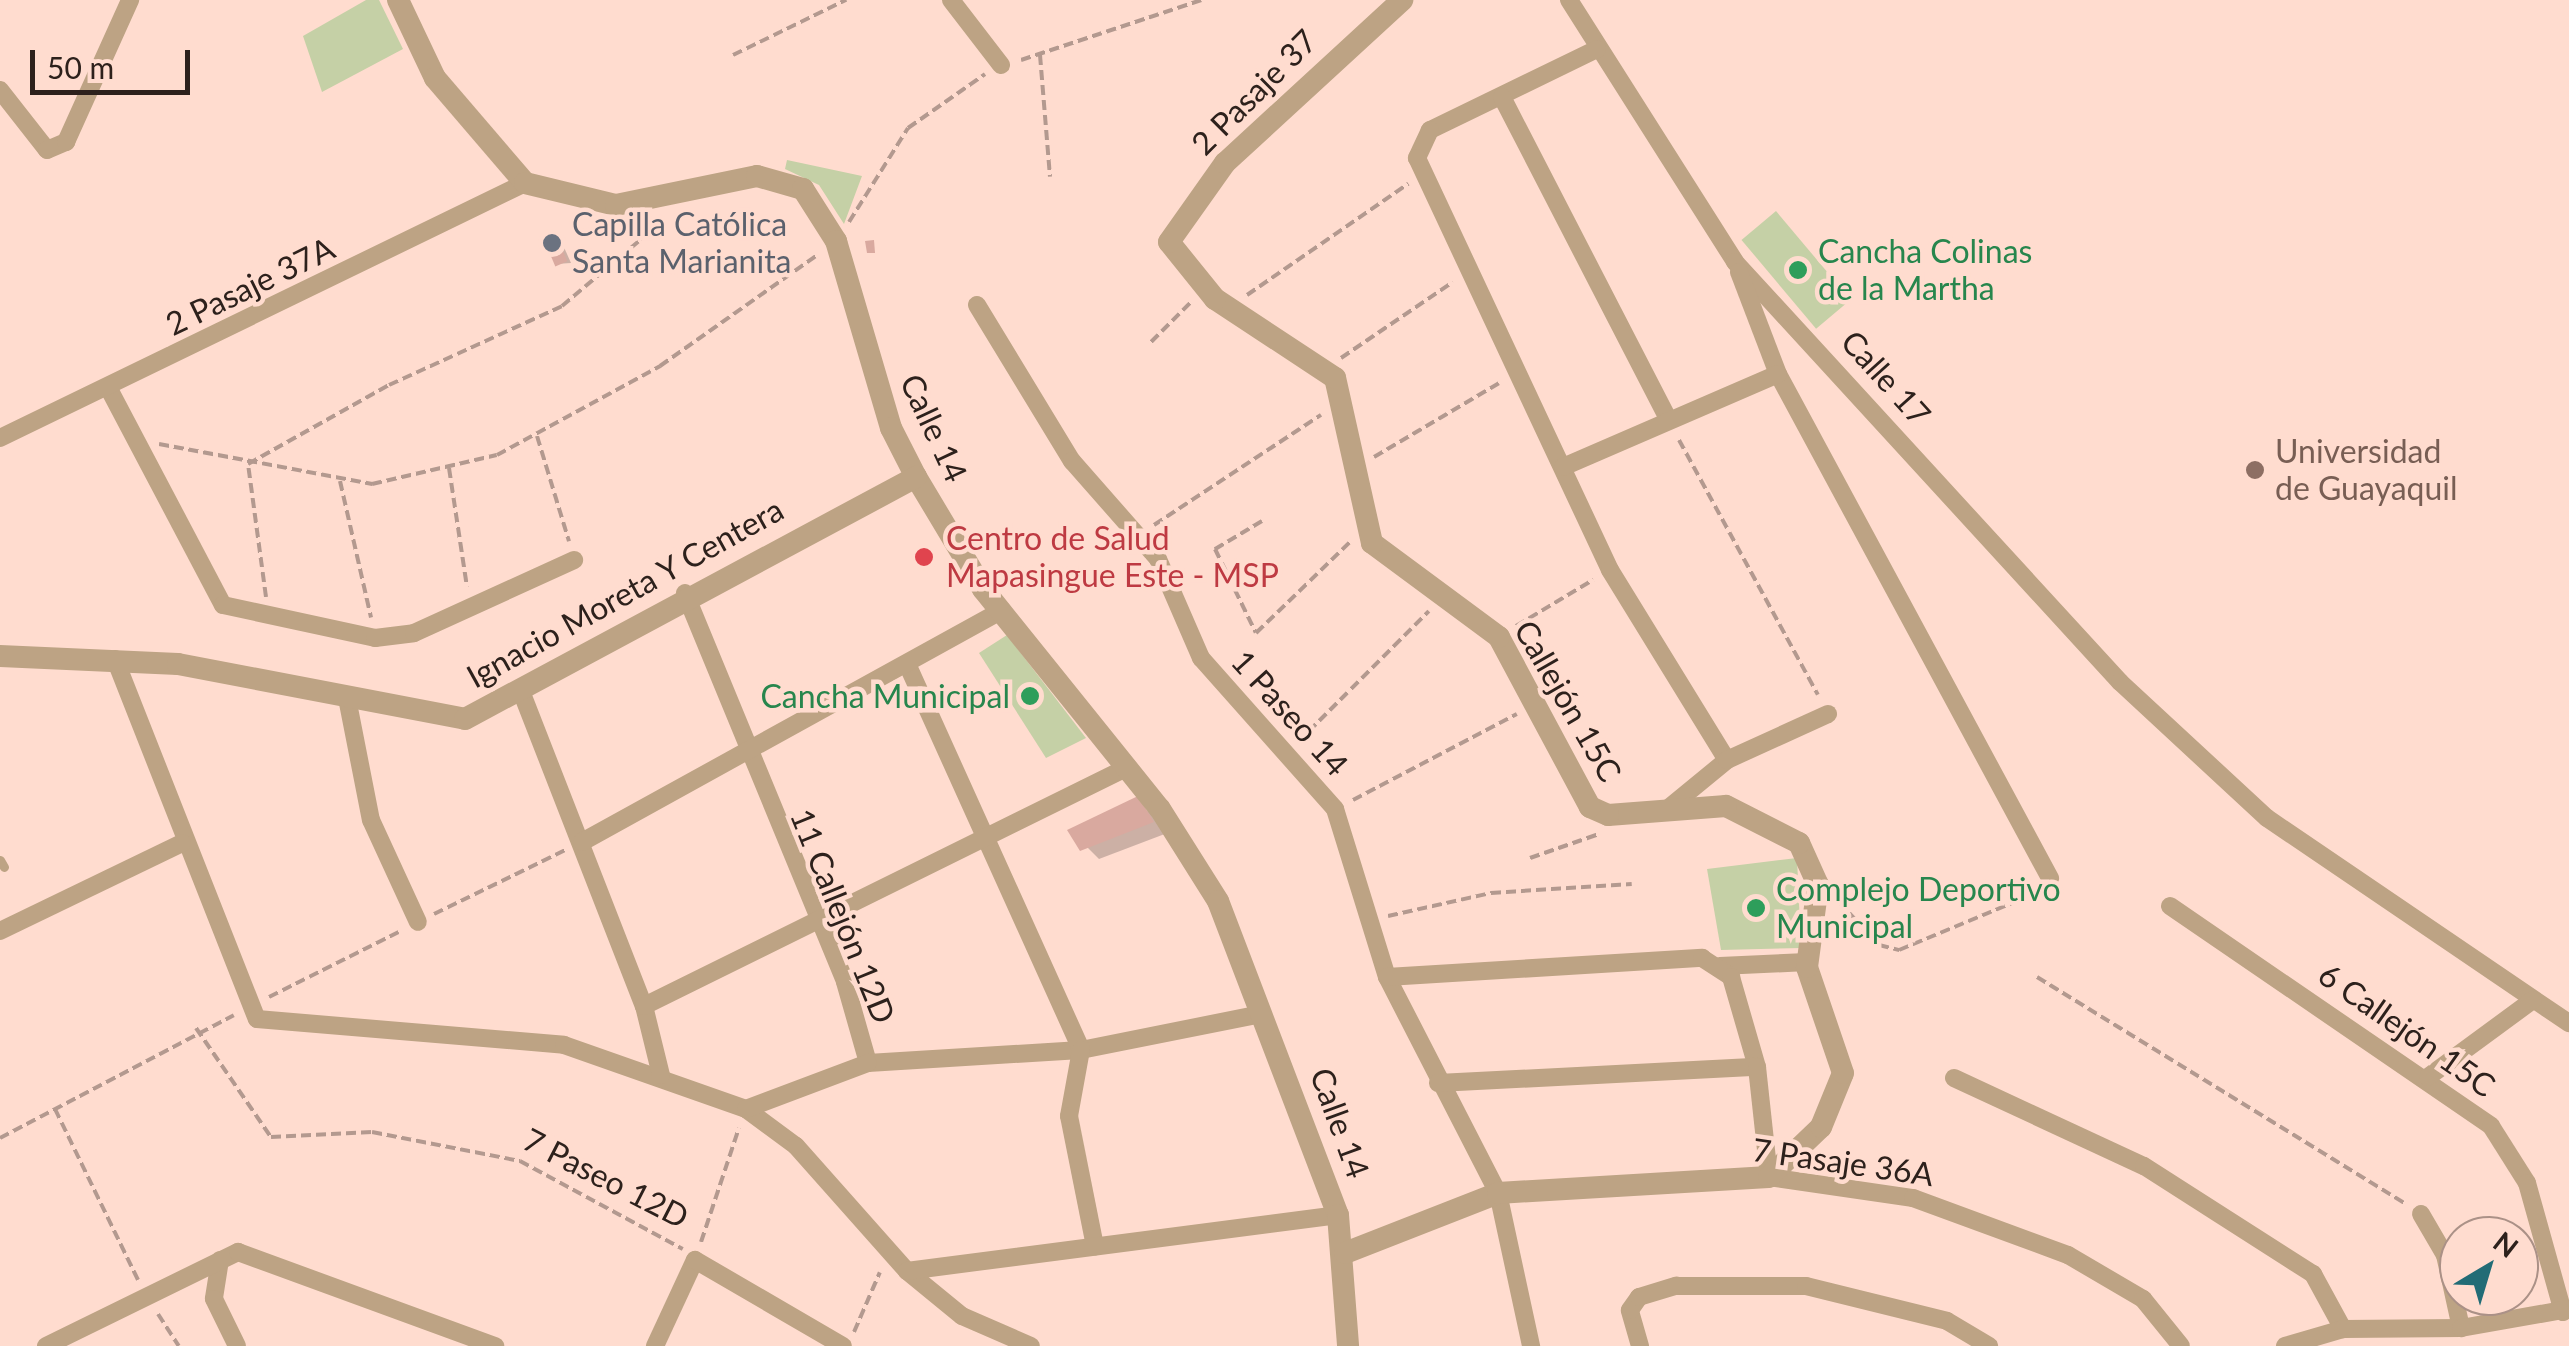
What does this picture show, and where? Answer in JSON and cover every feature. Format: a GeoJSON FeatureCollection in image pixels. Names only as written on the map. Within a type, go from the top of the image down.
{"type":"FeatureCollection","features":[{"type":"Feature","properties":{"kind":"street"},"geometry":{"type":"LineString","coordinates":[[0,90],[48,150],[66,142],[130,0]]}},
{"type":"Feature","properties":{"kind":"street"},"geometry":{"type":"LineString","coordinates":[[398,0],[435,78],[525,183]]}},
{"type":"Feature","properties":{"kind":"street"},"geometry":{"type":"LineString","coordinates":[[951,0],[1001,65]]}},
{"type":"Feature","properties":{"kind":"street","name":"2 Pasaje 37"},"geometry":{"type":"LineString","coordinates":[[1204,288],[1168,242],[1226,163],[1402,0]]}},
{"type":"Feature","properties":{"kind":"street","name":"Calle 17"},"geometry":{"type":"LineString","coordinates":[[1570,0],[1596,50],[1736,262],[2083,642],[2268,818],[2569,1023]]}},
{"type":"Feature","properties":{"kind":"street"},"geometry":{"type":"LineString","coordinates":[[1596,50],[1430,130],[1421,165],[1474,267],[1610,570],[1727,760]]}},
{"type":"Feature","properties":{"kind":"street"},"geometry":{"type":"LineString","coordinates":[[1502,97],[1668,418]]}},
{"type":"Feature","properties":{"kind":"street","name":"Calle 14"},"geometry":{"type":"LineString","coordinates":[[525,183],[616,205],[778,176],[803,189],[836,241],[890,428],[916,476],[1002,610],[1128,768],[1218,901],[1256,1015],[1280,1056],[1338,1215],[1345,1253],[1348,1346]]}},
{"type":"Feature","properties":{"kind":"street","name":"2 Pasaje 37A"},"geometry":{"type":"LineString","coordinates":[[0,438],[109,389],[525,183]]}},
{"type":"Feature","properties":{"kind":"street"},"geometry":{"type":"LineString","coordinates":[[1736,262],[1778,374],[2050,878]]}},
{"type":"Feature","properties":{"kind":"street"},"geometry":{"type":"LineString","coordinates":[[1204,288],[1324,369],[1346,399],[1365,528]]}},
{"type":"Feature","properties":{"kind":"street","name":"1 Paseo 14"},"geometry":{"type":"LineString","coordinates":[[977,306],[1072,461],[1158,559],[1202,658],[1252,724],[1288,753],[1335,809],[1364,922],[1387,977],[1438,1083],[1498,1193],[1531,1346]]}},
{"type":"Feature","properties":{"kind":"street"},"geometry":{"type":"LineString","coordinates":[[1563,467],[1668,418],[1778,374]]}},
{"type":"Feature","properties":{"kind":"street"},"geometry":{"type":"LineString","coordinates":[[109,389],[223,605],[375,638],[414,633],[574,560]]}},
{"type":"Feature","properties":{"kind":"street","name":"Ignacio Moreta Y Centera"},"geometry":{"type":"LineString","coordinates":[[0,656],[115,659],[455,719],[520,691],[685,593],[916,476]]}},
{"type":"Feature","properties":{"kind":"street","name":"Callejón 15C"},"geometry":{"type":"LineString","coordinates":[[1365,528],[1372,544],[1448,591],[1499,636],[1538,702],[1590,807],[1665,811],[1726,806],[1769,820],[1798,842],[1818,885]]}},
{"type":"Feature","properties":{"kind":"street","name":"11 Callejón 12D"},"geometry":{"type":"LineString","coordinates":[[685,593],[812,919],[845,982],[868,1063],[1081,1050],[1256,1015]]}},
{"type":"Feature","properties":{"kind":"street"},"geometry":{"type":"LineString","coordinates":[[582,842],[908,666],[1002,610]]}},
{"type":"Feature","properties":{"kind":"street"},"geometry":{"type":"LineString","coordinates":[[115,659],[182,842],[257,1019],[315,1029],[564,1045],[661,1075],[746,1109],[796,1146],[888,1255],[962,1316],[1032,1346]]}},
{"type":"Feature","properties":{"kind":"street"},"geometry":{"type":"LineString","coordinates":[[908,666],[1081,1050],[1069,1116],[1095,1246]]}},
{"type":"Feature","properties":{"kind":"street"},"geometry":{"type":"LineString","coordinates":[[520,691],[644,1006],[661,1075]]}},
{"type":"Feature","properties":{"kind":"street"},"geometry":{"type":"LineString","coordinates":[[347,698],[371,820],[418,922]]}},
{"type":"Feature","properties":{"kind":"street"},"geometry":{"type":"LineString","coordinates":[[1665,811],[1727,760],[1828,714]]}},
{"type":"Feature","properties":{"kind":"street"},"geometry":{"type":"LineString","coordinates":[[644,1006],[812,919],[1128,768]]}},
{"type":"Feature","properties":{"kind":"street"},"geometry":{"type":"LineString","coordinates":[[0,932],[182,842]]}},
{"type":"Feature","properties":{"kind":"street"},"geometry":{"type":"LineString","coordinates":[[1769,1177],[1840,1097],[1837,1047],[1808,962],[1818,885]]}},
{"type":"Feature","properties":{"kind":"street","name":"6 Callejón 15C"},"geometry":{"type":"LineString","coordinates":[[2170,906],[2428,1077],[2491,1126],[2527,1183],[2566,1311]]}},
{"type":"Feature","properties":{"kind":"street"},"geometry":{"type":"LineString","coordinates":[[1387,977],[1702,958],[1720,966],[1808,962]]}},
{"type":"Feature","properties":{"kind":"street"},"geometry":{"type":"LineString","coordinates":[[1720,966],[1757,1066],[1769,1177]]}},
{"type":"Feature","properties":{"kind":"street"},"geometry":{"type":"LineString","coordinates":[[2428,1077],[2533,1000]]}},
{"type":"Feature","properties":{"kind":"street"},"geometry":{"type":"LineString","coordinates":[[746,1109],[868,1063]]}},
{"type":"Feature","properties":{"kind":"street"},"geometry":{"type":"LineString","coordinates":[[1438,1083],[1757,1066]]}},
{"type":"Feature","properties":{"kind":"street"},"geometry":{"type":"LineString","coordinates":[[1954,1078],[2144,1166],[2313,1274],[2343,1329]]}},
{"type":"Feature","properties":{"kind":"street","name":"7 Pasaje 36A"},"geometry":{"type":"LineString","coordinates":[[1345,1253],[1498,1193],[1769,1177],[1913,1198],[2068,1254],[2143,1299],[2181,1346]]}},
{"type":"Feature","properties":{"kind":"street"},"geometry":{"type":"LineString","coordinates":[[2421,1214],[2445,1255],[2461,1328]]}},
{"type":"Feature","properties":{"kind":"street"},"geometry":{"type":"LineString","coordinates":[[908,1271],[1338,1215]]}},
{"type":"Feature","properties":{"kind":"street"},"geometry":{"type":"LineString","coordinates":[[46,1346],[220,1260],[260,1256],[496,1346]]}},
{"type":"Feature","properties":{"kind":"street"},"geometry":{"type":"LineString","coordinates":[[220,1260],[214,1299],[237,1346]]}},
{"type":"Feature","properties":{"kind":"street"},"geometry":{"type":"LineString","coordinates":[[656,1346],[695,1260]]}},
{"type":"Feature","properties":{"kind":"street","name":"7 Paseo 12D"},"geometry":{"type":"LineString","coordinates":[[695,1260],[846,1346]]}},
{"type":"Feature","properties":{"kind":"street"},"geometry":{"type":"LineString","coordinates":[[1640,1346],[1630,1326],[1638,1297],[1676,1286],[1806,1286],[1947,1321],[1989,1346]]}},
{"type":"Feature","properties":{"kind":"street"},"geometry":{"type":"LineString","coordinates":[[2285,1346],[2343,1329],[2461,1328],[2566,1311]]}},
{"type":"Feature","properties":{"kind":"path"},"geometry":{"type":"LineString","coordinates":[[733,55],[846,0]]}},
{"type":"Feature","properties":{"kind":"path"},"geometry":{"type":"LineString","coordinates":[[135,439],[248,464],[372,484],[448,466],[536,434],[660,366],[836,241],[908,128],[1001,65],[1201,0]]}},
{"type":"Feature","properties":{"kind":"path"},"geometry":{"type":"LineString","coordinates":[[1040,55],[1050,177]]}},
{"type":"Feature","properties":{"kind":"path"},"geometry":{"type":"LineString","coordinates":[[1231,307],[1421,165]]}},
{"type":"Feature","properties":{"kind":"path"},"geometry":{"type":"LineString","coordinates":[[248,464],[389,384],[562,306],[640,240],[659,197]]}},
{"type":"Feature","properties":{"kind":"path"},"geometry":{"type":"LineString","coordinates":[[1324,369],[1474,267]]}},
{"type":"Feature","properties":{"kind":"path"},"geometry":{"type":"LineString","coordinates":[[1151,342],[1204,288]]}},
{"type":"Feature","properties":{"kind":"path"},"geometry":{"type":"LineString","coordinates":[[1357,466],[1518,372]]}},
{"type":"Feature","properties":{"kind":"path"},"geometry":{"type":"LineString","coordinates":[[1137,536],[1346,399]]}},
{"type":"Feature","properties":{"kind":"path"},"geometry":{"type":"LineString","coordinates":[[1668,418],[1828,714]]}},
{"type":"Feature","properties":{"kind":"path"},"geometry":{"type":"LineString","coordinates":[[536,434],[574,560]]}},
{"type":"Feature","properties":{"kind":"path"},"geometry":{"type":"LineString","coordinates":[[248,464],[268,615]]}},
{"type":"Feature","properties":{"kind":"path"},"geometry":{"type":"LineString","coordinates":[[448,466],[470,607]]}},
{"type":"Feature","properties":{"kind":"path"},"geometry":{"type":"LineString","coordinates":[[339,479],[375,638]]}},
{"type":"Feature","properties":{"kind":"path"},"geometry":{"type":"LineString","coordinates":[[1262,521],[1214,549],[1256,633],[1365,528]]}},
{"type":"Feature","properties":{"kind":"path"},"geometry":{"type":"LineString","coordinates":[[1499,636],[1610,570]]}},
{"type":"Feature","properties":{"kind":"path"},"geometry":{"type":"LineString","coordinates":[[1288,753],[1448,591]]}},
{"type":"Feature","properties":{"kind":"path"},"geometry":{"type":"LineString","coordinates":[[1335,809],[1538,702]]}},
{"type":"Feature","properties":{"kind":"path"},"geometry":{"type":"LineString","coordinates":[[0,1138],[196,1028],[252,1006],[582,842]]}},
{"type":"Feature","properties":{"kind":"path"},"geometry":{"type":"LineString","coordinates":[[1818,885],[1879,945],[1899,950],[2042,890],[2050,878]]}},
{"type":"Feature","properties":{"kind":"path"},"geometry":{"type":"LineString","coordinates":[[1364,922],[1491,893],[1632,884]]}},
{"type":"Feature","properties":{"kind":"path"},"geometry":{"type":"LineString","coordinates":[[2037,978],[2421,1214]]}},
{"type":"Feature","properties":{"kind":"path","name":"7 Paseo 12D"},"geometry":{"type":"LineString","coordinates":[[196,1028],[271,1137],[372,1132],[520,1161],[695,1260]]}},
{"type":"Feature","properties":{"kind":"path"},"geometry":{"type":"LineString","coordinates":[[54,1109],[146,1297],[178,1346]]}},
{"type":"Feature","properties":{"kind":"path"},"geometry":{"type":"LineString","coordinates":[[695,1260],[746,1109]]}},
{"type":"Feature","properties":{"kind":"path"},"geometry":{"type":"LineString","coordinates":[[846,1346],[888,1255]]}},
{"type":"Feature","properties":{"kind":"green space"},"geometry":{"type":"Polygon","coordinates":[[[366,0],[379,0],[403,49],[322,92],[303,36],[366,0]]]}},
{"type":"Feature","properties":{"kind":"green space"},"geometry":{"type":"Polygon","coordinates":[[[787,160],[862,176],[844,224],[819,185],[785,169],[787,160]]]}},
{"type":"Feature","properties":{"kind":"green space","name":"Cancha Colinas de la Martha"},"geometry":{"type":"Polygon","coordinates":[[[1776,211],[1851,300],[1816,329],[1742,240],[1776,211]]]}},
{"type":"Feature","properties":{"kind":"green space","name":"Cancha Municipal"},"geometry":{"type":"Polygon","coordinates":[[[1007,635],[1086,738],[1046,758],[979,653],[1007,635]]]}},
{"type":"Feature","properties":{"kind":"green space","name":"Complejo Deportivo Municipal"},"geometry":{"type":"Polygon","coordinates":[[[1797,858],[1801,948],[1721,950],[1707,869],[1797,858]]]}},
{"type":"Feature","properties":{"kind":"building","name":"Capilla Católica Santa Marianita"},"geometry":{"type":"Polygon","coordinates":[[[554,230],[567,261],[555,266],[542,235],[554,230]]]}},
{"type":"Feature","properties":{"kind":"building"},"geometry":{"type":"Polygon","coordinates":[[[874,240],[875,253],[867,253],[865,241],[874,240]]]}},
{"type":"Feature","properties":{"kind":"building"},"geometry":{"type":"Polygon","coordinates":[[[1138,796],[1154,822],[1080,851],[1067,830],[1138,796]]]}},
{"type":"Feature","properties":{"kind":"place","name":"Capilla Católica Santa Marianita"},"geometry":{"type":"Point","coordinates":[552,243]}},
{"type":"Feature","properties":{"kind":"place","name":"Cancha Colinas de la Martha"},"geometry":{"type":"Point","coordinates":[1798,270]}},
{"type":"Feature","properties":{"kind":"place","name":"Universidad de Guayaquil"},"geometry":{"type":"Point","coordinates":[2255,470]}},
{"type":"Feature","properties":{"kind":"place","name":"Centro de Salud Mapasingue Este - MSP"},"geometry":{"type":"Point","coordinates":[924,557]}},
{"type":"Feature","properties":{"kind":"place","name":"Cancha Municipal"},"geometry":{"type":"Point","coordinates":[1030,696]}},
{"type":"Feature","properties":{"kind":"place","name":"Complejo Deportivo Municipal"},"geometry":{"type":"Point","coordinates":[1756,908]}}]}
